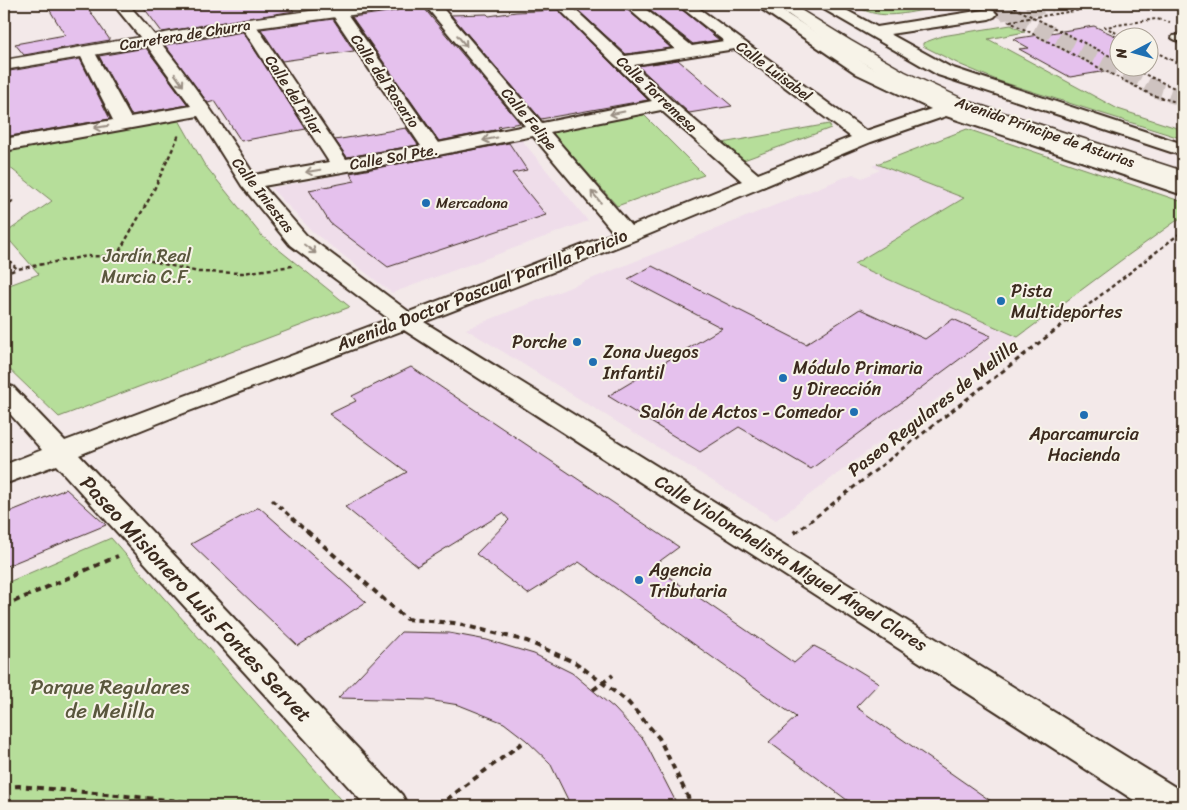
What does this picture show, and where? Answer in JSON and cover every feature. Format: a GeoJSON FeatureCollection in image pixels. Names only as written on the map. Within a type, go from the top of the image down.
{"type":"FeatureCollection","features":[{"type":"Feature","properties":{"kind":"main road","name":"Carretera de Churra"},"geometry":{"type":"LineString","coordinates":[[4,65],[248,24],[396,4]]}},
{"type":"Feature","properties":{"kind":"main road","name":"Avenida Príncipe de Asturias"},"geometry":{"type":"LineString","coordinates":[[781,4],[954,107],[1183,178]]}},
{"type":"Feature","properties":{"kind":"main road","name":"Avenida Príncipe de Asturias"},"geometry":{"type":"LineString","coordinates":[[807,4],[877,47],[964,90],[1183,160]]}},
{"type":"Feature","properties":{"kind":"street","name":"Calle Iniestas"},"geometry":{"type":"LineString","coordinates":[[120,4],[151,40],[205,114],[249,182],[298,240],[406,321]]}},
{"type":"Feature","properties":{"kind":"street","name":"Calle Felipe"},"geometry":{"type":"LineString","coordinates":[[431,4],[627,235]]}},
{"type":"Feature","properties":{"kind":"street","name":"Calle Torremesa"},"geometry":{"type":"LineString","coordinates":[[561,4],[665,104],[755,182]]}},
{"type":"Feature","properties":{"kind":"street"},"geometry":{"type":"LineString","coordinates":[[630,4],[688,52]]}},
{"type":"Feature","properties":{"kind":"street","name":"Calle Luisabel"},"geometry":{"type":"LineString","coordinates":[[684,4],[864,138]]}},
{"type":"Feature","properties":{"kind":"street"},"geometry":{"type":"LineString","coordinates":[[761,4],[863,70],[954,107],[1183,189]]}},
{"type":"Feature","properties":{"kind":"street"},"geometry":{"type":"LineString","coordinates":[[825,4],[944,71],[1183,150]]}},
{"type":"Feature","properties":{"kind":"street","name":"Calle del Rosario"},"geometry":{"type":"LineString","coordinates":[[338,11],[433,150]]}},
{"type":"Feature","properties":{"kind":"street"},"geometry":{"type":"LineString","coordinates":[[873,32],[995,16]]}},
{"type":"Feature","properties":{"kind":"street","name":"Calle del Pilar"},"geometry":{"type":"LineString","coordinates":[[248,24],[341,166]]}},
{"type":"Feature","properties":{"kind":"street"},"geometry":{"type":"LineString","coordinates":[[621,62],[738,44]]}},
{"type":"Feature","properties":{"kind":"street"},"geometry":{"type":"LineString","coordinates":[[86,51],[124,123]]}},
{"type":"Feature","properties":{"kind":"street","name":"Calle Sol Pte."},"geometry":{"type":"LineString","coordinates":[[249,182],[433,150],[665,104]]}},
{"type":"Feature","properties":{"kind":"street","name":"Avenida Doctor Pascual Parrilla Paricio"},"geometry":{"type":"LineString","coordinates":[[4,475],[627,235],[864,138],[954,107]]}},
{"type":"Feature","properties":{"kind":"street"},"geometry":{"type":"LineString","coordinates":[[4,145],[124,123],[205,114]]}},
{"type":"Feature","properties":{"kind":"street","name":"Calle Violonchelista Miguel Ángel Clares"},"geometry":{"type":"LineString","coordinates":[[406,321],[1174,806]]}},
{"type":"Feature","properties":{"kind":"street","name":"Paseo Misionero Luis Fontes Servet"},"geometry":{"type":"LineString","coordinates":[[4,392],[389,806]]}},
{"type":"Feature","properties":{"kind":"lane"},"geometry":{"type":"LineString","coordinates":[[1183,37],[1176,38],[1183,42]]}},
{"type":"Feature","properties":{"kind":"path"},"geometry":{"type":"LineString","coordinates":[[1006,4],[1110,56]]}},
{"type":"Feature","properties":{"kind":"path"},"geometry":{"type":"LineString","coordinates":[[995,16],[1152,95],[1183,104]]}},
{"type":"Feature","properties":{"kind":"path"},"geometry":{"type":"LineString","coordinates":[[1110,29],[1106,27],[1156,19],[1175,22]]}},
{"type":"Feature","properties":{"kind":"path"},"geometry":{"type":"LineString","coordinates":[[1160,54],[1183,66]]}},
{"type":"Feature","properties":{"kind":"path"},"geometry":{"type":"LineString","coordinates":[[1153,78],[1183,92]]}},
{"type":"Feature","properties":{"kind":"path"},"geometry":{"type":"LineString","coordinates":[[116,257],[152,194],[184,127],[205,114]]}},
{"type":"Feature","properties":{"kind":"path"},"geometry":{"type":"LineString","coordinates":[[4,189],[12,201],[4,211]]}},
{"type":"Feature","properties":{"kind":"path","name":"Paseo Regulares de Melilla"},"geometry":{"type":"LineString","coordinates":[[772,551],[1183,231]]}},
{"type":"Feature","properties":{"kind":"path"},"geometry":{"type":"LineString","coordinates":[[4,255],[17,269]]}},
{"type":"Feature","properties":{"kind":"path"},"geometry":{"type":"LineString","coordinates":[[4,274],[17,269],[87,256],[134,257],[198,272],[243,272],[325,260]]}},
{"type":"Feature","properties":{"kind":"path"},"geometry":{"type":"LineString","coordinates":[[272,500],[406,619],[454,623],[527,642],[576,663],[627,701],[660,738],[688,797],[690,806]]}},
{"type":"Feature","properties":{"kind":"path"},"geometry":{"type":"LineString","coordinates":[[4,606],[145,544]]}},
{"type":"Feature","properties":{"kind":"path"},"geometry":{"type":"LineString","coordinates":[[593,690],[613,675]]}},
{"type":"Feature","properties":{"kind":"path"},"geometry":{"type":"LineString","coordinates":[[438,806],[526,740]]}},
{"type":"Feature","properties":{"kind":"path"},"geometry":{"type":"LineString","coordinates":[[4,786],[180,801],[204,806]]}},
{"type":"Feature","properties":{"kind":"shaded area"},"geometry":{"type":"Polygon","coordinates":[[[521,139],[588,221],[392,293],[313,232],[271,188],[521,139]]]}},
{"type":"Feature","properties":{"kind":"shaded area"},"geometry":{"type":"Polygon","coordinates":[[[877,164],[1123,259],[776,520],[466,329],[853,174],[862,178],[880,170],[872,166],[877,164]]]}},
{"type":"Feature","properties":{"kind":"green space"},"geometry":{"type":"Polygon","coordinates":[[[852,4],[921,4],[930,9],[890,15],[872,13],[852,4]]]}},
{"type":"Feature","properties":{"kind":"green space"},"geometry":{"type":"Polygon","coordinates":[[[1011,25],[1025,32],[988,39],[1118,109],[1183,130],[1183,139],[999,81],[923,46],[923,43],[942,36],[1011,25]]]}},
{"type":"Feature","properties":{"kind":"green space"},"geometry":{"type":"Polygon","coordinates":[[[643,114],[704,175],[617,206],[549,129],[643,114]]]}},
{"type":"Feature","properties":{"kind":"green space","name":"Jardín Real Murcia C.F."},"geometry":{"type":"Polygon","coordinates":[[[179,120],[204,164],[262,236],[350,307],[59,417],[4,364],[4,287],[39,274],[4,234],[52,201],[4,163],[4,152],[179,120]]]}},
{"type":"Feature","properties":{"kind":"green space"},"geometry":{"type":"Polygon","coordinates":[[[829,124],[831,128],[741,161],[722,143],[829,124]]]}},
{"type":"Feature","properties":{"kind":"green space"},"geometry":{"type":"Polygon","coordinates":[[[967,129],[1183,202],[1183,216],[1018,337],[854,264],[964,198],[877,164],[967,129]]]}},
{"type":"Feature","properties":{"kind":"green space","name":"Parque Regulares de Melilla"},"geometry":{"type":"Polygon","coordinates":[[[111,538],[347,806],[4,806],[4,584],[111,538]]]}},
{"type":"Feature","properties":{"kind":"building"},"geometry":{"type":"Polygon","coordinates":[[[46,4],[85,4],[110,40],[24,55],[15,44],[65,35],[46,4]]]}},
{"type":"Feature","properties":{"kind":"building"},"geometry":{"type":"Polygon","coordinates":[[[141,4],[288,4],[294,11],[162,32],[141,4]]]}},
{"type":"Feature","properties":{"kind":"building"},"geometry":{"type":"Polygon","coordinates":[[[421,4],[520,123],[498,127],[500,129],[439,141],[352,17],[396,11],[405,6],[421,4]]]}},
{"type":"Feature","properties":{"kind":"building"},"geometry":{"type":"Polygon","coordinates":[[[571,4],[621,4],[671,48],[626,54],[571,4]]]}},
{"type":"Feature","properties":{"kind":"building"},"geometry":{"type":"Polygon","coordinates":[[[642,4],[675,4],[719,40],[693,44],[642,4]]]}},
{"type":"Feature","properties":{"kind":"building"},"geometry":{"type":"Polygon","coordinates":[[[558,10],[648,100],[541,119],[451,15],[487,14],[489,16],[516,12],[558,10]]]}},
{"type":"Feature","properties":{"kind":"building"},"geometry":{"type":"Polygon","coordinates":[[[333,19],[354,51],[282,61],[261,29],[333,19]]]}},
{"type":"Feature","properties":{"kind":"building"},"geometry":{"type":"Polygon","coordinates":[[[1094,26],[1110,33],[1110,70],[1070,77],[1019,49],[1029,48],[1013,39],[1094,26]]]}},
{"type":"Feature","properties":{"kind":"building"},"geometry":{"type":"Polygon","coordinates":[[[243,32],[306,129],[241,141],[215,101],[208,103],[165,45],[243,32]]]}},
{"type":"Feature","properties":{"kind":"building"},"geometry":{"type":"Polygon","coordinates":[[[146,48],[188,105],[131,115],[99,56],[146,48]]]}},
{"type":"Feature","properties":{"kind":"building"},"geometry":{"type":"Polygon","coordinates":[[[80,59],[110,119],[4,137],[4,72],[80,59]]]}},
{"type":"Feature","properties":{"kind":"building"},"geometry":{"type":"Polygon","coordinates":[[[678,60],[732,106],[689,113],[638,66],[678,60]]]}},
{"type":"Feature","properties":{"kind":"building"},"geometry":{"type":"Polygon","coordinates":[[[406,128],[418,145],[347,157],[335,140],[406,128]]]}},
{"type":"Feature","properties":{"kind":"building","name":"Mercadona"},"geometry":{"type":"Polygon","coordinates":[[[509,143],[527,170],[512,173],[546,215],[388,267],[330,223],[309,190],[355,181],[350,173],[509,143]]]}},
{"type":"Feature","properties":{"kind":"building"},"geometry":{"type":"Polygon","coordinates":[[[652,266],[806,344],[860,309],[925,339],[953,319],[991,336],[811,469],[739,427],[700,452],[608,396],[722,328],[628,279],[652,266]]]}},
{"type":"Feature","properties":{"kind":"building","name":"Agencia Tributaria"},"geometry":{"type":"Polygon","coordinates":[[[411,367],[679,547],[653,566],[794,663],[814,646],[879,683],[856,707],[998,806],[855,806],[769,742],[796,717],[579,562],[528,594],[476,554],[509,520],[503,513],[417,566],[345,507],[407,472],[329,414],[356,401],[352,396],[411,367]]]}},
{"type":"Feature","properties":{"kind":"building"},"geometry":{"type":"Polygon","coordinates":[[[66,489],[106,525],[4,567],[4,514],[66,489]]]}},
{"type":"Feature","properties":{"kind":"building"},"geometry":{"type":"Polygon","coordinates":[[[259,507],[366,602],[298,646],[191,544],[259,507]]]}},
{"type":"Feature","properties":{"kind":"building"},"geometry":{"type":"Polygon","coordinates":[[[401,632],[449,633],[487,640],[534,654],[572,673],[614,708],[644,740],[678,806],[571,806],[550,763],[526,740],[504,723],[459,705],[428,700],[338,698],[401,632]]]}},
{"type":"Feature","properties":{"kind":"tunnel"},"geometry":{"type":"LineString","coordinates":[[991,4],[1005,11]]}},
{"type":"Feature","properties":{"kind":"tunnel"},"geometry":{"type":"LineString","coordinates":[[1005,11],[1052,4]]}},
{"type":"Feature","properties":{"kind":"tunnel"},"geometry":{"type":"LineString","coordinates":[[1001,12],[1005,11]]}},
{"type":"Feature","properties":{"kind":"tunnel"},"geometry":{"type":"LineString","coordinates":[[1005,11],[1160,91],[1183,98]]}},
{"type":"Feature","properties":{"kind":"place","name":"Mercadona"},"geometry":{"type":"Point","coordinates":[426,203]}},
{"type":"Feature","properties":{"kind":"place","name":"Pista Multideportes"},"geometry":{"type":"Point","coordinates":[1001,301]}},
{"type":"Feature","properties":{"kind":"place","name":"Porche"},"geometry":{"type":"Point","coordinates":[577,342]}},
{"type":"Feature","properties":{"kind":"place","name":"Zona Juegos Infantil"},"geometry":{"type":"Point","coordinates":[593,362]}},
{"type":"Feature","properties":{"kind":"place","name":"Módulo Primaria y Dirección"},"geometry":{"type":"Point","coordinates":[783,378]}},
{"type":"Feature","properties":{"kind":"place","name":"Salón de Actos - Comedor"},"geometry":{"type":"Point","coordinates":[854,412]}},
{"type":"Feature","properties":{"kind":"place","name":"Aparcamurcia Hacienda"},"geometry":{"type":"Point","coordinates":[1084,415]}},
{"type":"Feature","properties":{"kind":"place","name":"Agencia Tributaria"},"geometry":{"type":"Point","coordinates":[639,580]}}]}
